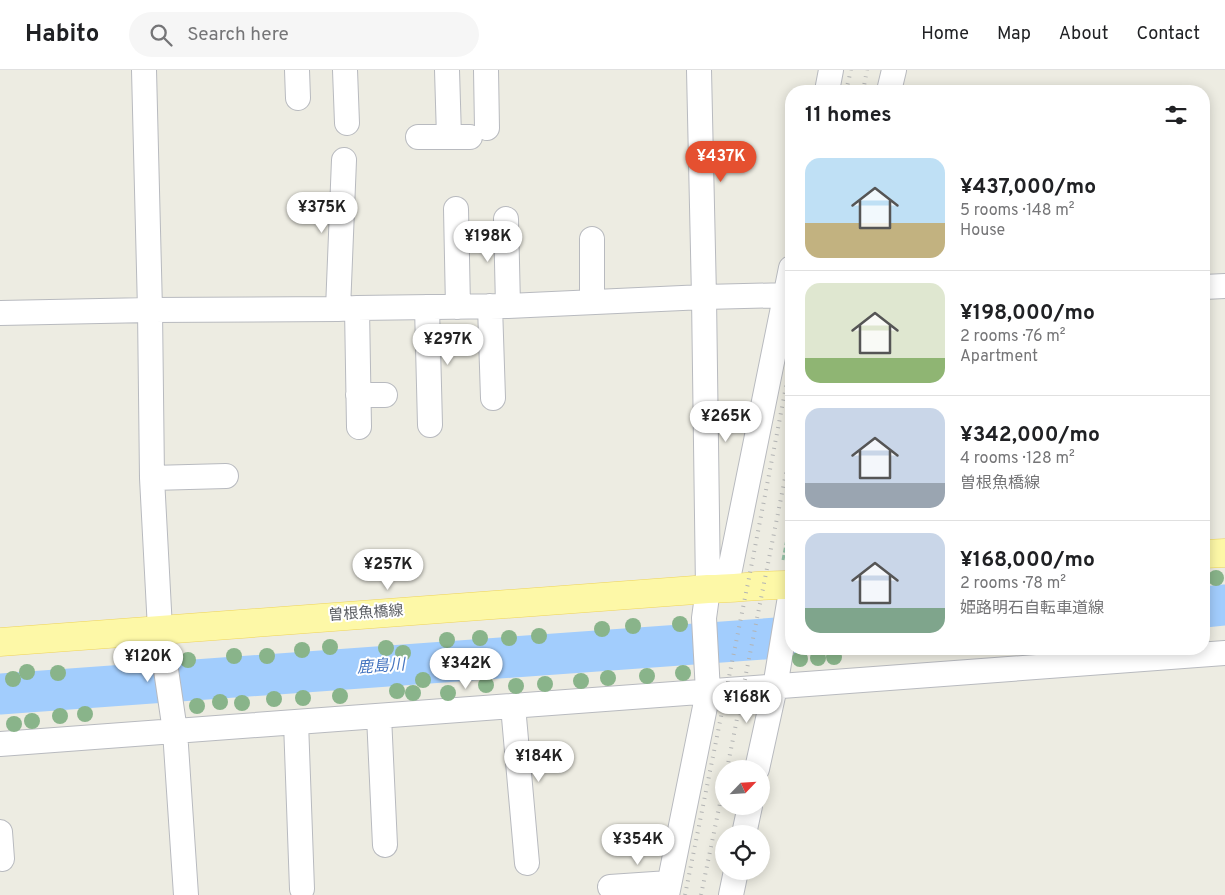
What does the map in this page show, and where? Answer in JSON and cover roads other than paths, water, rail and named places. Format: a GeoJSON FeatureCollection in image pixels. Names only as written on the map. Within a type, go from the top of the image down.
{"type":"FeatureCollection","features":[{"type":"Feature","properties":{"kind":"main road"},"geometry":{"type":"LineString","coordinates":[[1210,554],[1225,553]]}},
{"type":"Feature","properties":{"kind":"main road","name":"曽根魚橋線"},"geometry":{"type":"LineString","coordinates":[[0,642],[717,589],[785,593]]}},
{"type":"Feature","properties":{"kind":"street"},"geometry":{"type":"LineString","coordinates":[[144,70],[152,478],[160,630],[175,731],[186,895]]}},
{"type":"Feature","properties":{"kind":"street"},"geometry":{"type":"LineString","coordinates":[[297,70],[298,98]]}},
{"type":"Feature","properties":{"kind":"street"},"geometry":{"type":"LineString","coordinates":[[345,70],[347,123]]}},
{"type":"Feature","properties":{"kind":"street"},"geometry":{"type":"LineString","coordinates":[[447,70],[469,134]]}},
{"type":"Feature","properties":{"kind":"street"},"geometry":{"type":"LineString","coordinates":[[469,134],[486,70]]}},
{"type":"Feature","properties":{"kind":"street"},"geometry":{"type":"LineString","coordinates":[[699,70],[704,297],[717,589]]}},
{"type":"Feature","properties":{"kind":"street"},"geometry":{"type":"LineString","coordinates":[[828,85],[831,70]]}},
{"type":"Feature","properties":{"kind":"street"},"geometry":{"type":"LineString","coordinates":[[890,85],[894,70]]}},
{"type":"Feature","properties":{"kind":"street"},"geometry":{"type":"LineString","coordinates":[[418,137],[469,134]]}},
{"type":"Feature","properties":{"kind":"street"},"geometry":{"type":"LineString","coordinates":[[344,160],[348,309],[358,395],[359,427]]}},
{"type":"Feature","properties":{"kind":"street"},"geometry":{"type":"LineString","coordinates":[[456,209],[458,307]]}},
{"type":"Feature","properties":{"kind":"street"},"geometry":{"type":"LineString","coordinates":[[493,398],[506,219]]}},
{"type":"Feature","properties":{"kind":"street"},"geometry":{"type":"LineString","coordinates":[[592,239],[592,302]]}},
{"type":"Feature","properties":{"kind":"street"},"geometry":{"type":"LineString","coordinates":[[1210,287],[1225,286]]}},
{"type":"Feature","properties":{"kind":"street"},"geometry":{"type":"LineString","coordinates":[[0,313],[427,308],[785,295]]}},
{"type":"Feature","properties":{"kind":"street"},"geometry":{"type":"LineString","coordinates":[[610,887],[668,889],[708,692],[704,618],[717,589],[785,307]]}},
{"type":"Feature","properties":{"kind":"street"},"geometry":{"type":"LineString","coordinates":[[427,308],[430,425]]}},
{"type":"Feature","properties":{"kind":"street"},"geometry":{"type":"LineString","coordinates":[[358,395],[385,395]]}},
{"type":"Feature","properties":{"kind":"street"},"geometry":{"type":"LineString","coordinates":[[152,478],[226,476]]}},
{"type":"Feature","properties":{"kind":"street"},"geometry":{"type":"LineString","coordinates":[[758,760],[785,604]]}},
{"type":"Feature","properties":{"kind":"street"},"geometry":{"type":"LineString","coordinates":[[1210,654],[1225,653]]}},
{"type":"Feature","properties":{"kind":"street"},"geometry":{"type":"LineString","coordinates":[[0,744],[708,692],[771,680],[1191,655]]}},
{"type":"Feature","properties":{"kind":"street"},"geometry":{"type":"LineString","coordinates":[[513,706],[527,863]]}},
{"type":"Feature","properties":{"kind":"street"},"geometry":{"type":"LineString","coordinates":[[379,716],[385,845]]}},
{"type":"Feature","properties":{"kind":"street"},"geometry":{"type":"LineString","coordinates":[[296,722],[302,889]]}},
{"type":"Feature","properties":{"kind":"street"},"geometry":{"type":"LineString","coordinates":[[0,832],[2,859]]}},
{"type":"Feature","properties":{"kind":"street"},"geometry":{"type":"LineString","coordinates":[[731,895],[734,880]]}},
{"type":"Feature","properties":{"kind":"waterway","name":"鹿島川"},"geometry":{"type":"LineString","coordinates":[[1210,606],[1225,605]]}},
{"type":"Feature","properties":{"kind":"waterway","name":"鹿島川"},"geometry":{"type":"LineString","coordinates":[[0,694],[785,637]]}},
{"type":"Feature","properties":{"kind":"railway"},"geometry":{"type":"LineString","coordinates":[[847,85],[851,70]]}},
{"type":"Feature","properties":{"kind":"railway"},"geometry":{"type":"LineString","coordinates":[[864,85],[867,70]]}},
{"type":"Feature","properties":{"kind":"railway"},"geometry":{"type":"LineString","coordinates":[[685,895],[785,392]]}},
{"type":"Feature","properties":{"kind":"railway"},"geometry":{"type":"LineString","coordinates":[[729,760],[785,478]]}},
{"type":"Feature","properties":{"kind":"railway"},"geometry":{"type":"LineString","coordinates":[[701,895],[718,815]]}}]}
